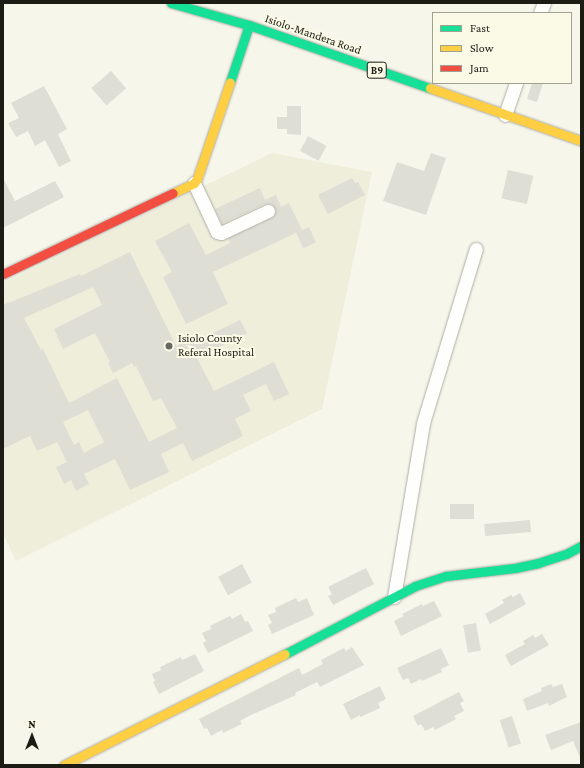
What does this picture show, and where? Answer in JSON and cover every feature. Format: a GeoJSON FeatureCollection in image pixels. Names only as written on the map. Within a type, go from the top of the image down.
{"type":"FeatureCollection","features":[{"type":"Feature","properties":{"kind":"main road","name":"Isiolo-Mandera Road"},"geometry":{"type":"LineString","coordinates":[[171,3],[249,26],[581,141]]}},
{"type":"Feature","properties":{"kind":"main road"},"geometry":{"type":"LineString","coordinates":[[3,274],[194,183],[197,179],[249,26]]}},
{"type":"Feature","properties":{"kind":"main road"},"geometry":{"type":"LineString","coordinates":[[64,765],[304,645],[415,586],[446,576],[514,568],[538,563],[566,554],[581,546]]}},
{"type":"Feature","properties":{"kind":"street"},"geometry":{"type":"LineString","coordinates":[[505,115],[516,84]]}},
{"type":"Feature","properties":{"kind":"street"},"geometry":{"type":"LineString","coordinates":[[194,183],[217,232],[221,233],[268,211]]}},
{"type":"Feature","properties":{"kind":"street"},"geometry":{"type":"LineString","coordinates":[[394,597],[423,423],[476,249]]}},
{"type":"Feature","properties":{"kind":"shaded area","name":"Isiolo County Referal Hospital"},"geometry":{"type":"Polygon","coordinates":[[[272,153],[372,172],[322,409],[16,561],[3,533],[3,283],[272,153]]]}},
{"type":"Feature","properties":{"kind":"building"},"geometry":{"type":"Polygon","coordinates":[[[111,71],[126,88],[106,105],[91,88],[111,71]]]}},
{"type":"Feature","properties":{"kind":"building"},"geometry":{"type":"Polygon","coordinates":[[[532,84],[543,84],[537,102],[527,99],[532,84]]]}},
{"type":"Feature","properties":{"kind":"building"},"geometry":{"type":"Polygon","coordinates":[[[44,86],[67,129],[58,134],[71,161],[59,167],[45,140],[35,146],[28,131],[16,137],[8,123],[19,118],[11,103],[44,86]]]}},
{"type":"Feature","properties":{"kind":"building"},"geometry":{"type":"Polygon","coordinates":[[[287,106],[301,106],[301,135],[287,134],[287,129],[277,129],[277,117],[287,117],[287,106]]]}},
{"type":"Feature","properties":{"kind":"building"},"geometry":{"type":"Polygon","coordinates":[[[308,136],[327,146],[319,161],[300,151],[308,136]]]}},
{"type":"Feature","properties":{"kind":"building"},"geometry":{"type":"Polygon","coordinates":[[[431,153],[446,158],[426,215],[383,201],[397,162],[424,171],[431,153]]]}},
{"type":"Feature","properties":{"kind":"building"},"geometry":{"type":"Polygon","coordinates":[[[508,170],[533,176],[527,204],[501,198],[508,170]]]}},
{"type":"Feature","properties":{"kind":"building"},"geometry":{"type":"Polygon","coordinates":[[[3,178],[15,201],[55,181],[64,197],[3,228],[3,178]]]}},
{"type":"Feature","properties":{"kind":"building"},"geometry":{"type":"Polygon","coordinates":[[[352,178],[355,183],[358,182],[365,195],[328,214],[318,195],[352,178]]]}},
{"type":"Feature","properties":{"kind":"building"},"geometry":{"type":"Polygon","coordinates":[[[260,188],[265,200],[276,195],[281,207],[289,203],[302,230],[213,272],[228,304],[186,324],[163,277],[172,272],[155,241],[189,223],[206,255],[230,243],[228,238],[272,218],[276,212],[275,208],[272,204],[265,204],[222,224],[215,209],[260,188]]]}},
{"type":"Feature","properties":{"kind":"building"},"geometry":{"type":"Polygon","coordinates":[[[309,227],[316,243],[303,248],[296,233],[309,227]]]}},
{"type":"Feature","properties":{"kind":"building"},"geometry":{"type":"Polygon","coordinates":[[[130,252],[176,346],[188,340],[190,344],[240,320],[247,333],[197,358],[214,391],[274,362],[289,394],[274,401],[266,384],[243,395],[251,411],[235,419],[243,436],[192,461],[183,443],[161,454],[169,472],[130,490],[115,459],[84,474],[89,484],[76,491],[71,480],[64,484],[56,467],[67,462],[57,442],[37,451],[30,436],[3,449],[3,305],[80,274],[81,276],[130,252]],[[93,287],[24,318],[41,350],[43,349],[69,403],[117,378],[149,442],[177,428],[161,398],[153,401],[136,366],[134,367],[132,363],[113,373],[108,363],[110,362],[95,333],[63,349],[54,329],[102,305],[93,287]],[[88,410],[63,422],[74,445],[79,442],[84,453],[104,442],[88,410]]]}},
{"type":"Feature","properties":{"kind":"building"},"geometry":{"type":"Polygon","coordinates":[[[450,504],[474,504],[474,519],[450,519],[450,504]]]}},
{"type":"Feature","properties":{"kind":"building"},"geometry":{"type":"Polygon","coordinates":[[[530,520],[531,532],[485,536],[484,524],[530,520]]]}},
{"type":"Feature","properties":{"kind":"building"},"geometry":{"type":"Polygon","coordinates":[[[242,564],[252,583],[228,595],[218,577],[242,564]]]}},
{"type":"Feature","properties":{"kind":"building"},"geometry":{"type":"Polygon","coordinates":[[[366,568],[374,584],[333,605],[328,596],[332,594],[328,587],[366,568]]]}},
{"type":"Feature","properties":{"kind":"building"},"geometry":{"type":"Polygon","coordinates":[[[520,593],[526,604],[490,624],[485,614],[504,603],[502,600],[511,595],[513,597],[520,593]]]}},
{"type":"Feature","properties":{"kind":"building"},"geometry":{"type":"Polygon","coordinates":[[[296,598],[298,602],[307,598],[314,615],[272,634],[268,625],[272,623],[268,615],[276,612],[275,608],[296,598]]]}},
{"type":"Feature","properties":{"kind":"building"},"geometry":{"type":"Polygon","coordinates":[[[434,601],[442,616],[401,636],[394,621],[404,616],[402,614],[422,604],[423,606],[434,601]]]}},
{"type":"Feature","properties":{"kind":"building"},"geometry":{"type":"Polygon","coordinates":[[[241,614],[245,622],[248,621],[253,631],[208,653],[203,643],[206,641],[202,633],[211,629],[210,626],[230,616],[232,619],[241,614]]]}},
{"type":"Feature","properties":{"kind":"building"},"geometry":{"type":"Polygon","coordinates":[[[476,623],[481,651],[468,653],[463,625],[476,623]]]}},
{"type":"Feature","properties":{"kind":"building"},"geometry":{"type":"Polygon","coordinates":[[[542,634],[549,645],[511,666],[505,655],[525,644],[523,641],[533,635],[535,638],[542,634]]]}},
{"type":"Feature","properties":{"kind":"building"},"geometry":{"type":"Polygon","coordinates":[[[352,647],[364,665],[320,687],[317,682],[295,693],[296,695],[249,716],[240,721],[242,724],[223,733],[222,730],[211,736],[207,728],[204,729],[199,719],[299,668],[302,675],[323,664],[321,660],[344,648],[346,651],[352,647]]]}},
{"type":"Feature","properties":{"kind":"building"},"geometry":{"type":"Polygon","coordinates":[[[441,648],[449,665],[441,669],[442,672],[411,684],[408,678],[403,680],[397,668],[441,648]]]}},
{"type":"Feature","properties":{"kind":"building"},"geometry":{"type":"Polygon","coordinates":[[[195,654],[204,671],[159,694],[153,682],[155,681],[152,674],[161,670],[160,667],[181,657],[182,660],[195,654]]]}},
{"type":"Feature","properties":{"kind":"building"},"geometry":{"type":"Polygon","coordinates":[[[551,684],[553,687],[562,684],[567,697],[549,706],[548,703],[527,711],[523,699],[542,691],[541,688],[551,684]]]}},
{"type":"Feature","properties":{"kind":"building"},"geometry":{"type":"Polygon","coordinates":[[[380,686],[386,699],[378,703],[380,708],[351,720],[343,704],[380,686]]]}},
{"type":"Feature","properties":{"kind":"building"},"geometry":{"type":"Polygon","coordinates":[[[459,692],[464,701],[460,703],[464,711],[454,716],[456,719],[435,730],[433,727],[425,731],[421,724],[418,726],[413,716],[459,692]]]}},
{"type":"Feature","properties":{"kind":"building"},"geometry":{"type":"Polygon","coordinates":[[[512,716],[521,744],[509,748],[500,720],[512,716]]]}},
{"type":"Feature","properties":{"kind":"building"},"geometry":{"type":"Polygon","coordinates":[[[581,722],[581,760],[573,741],[551,750],[545,735],[581,722]]]}},
{"type":"Feature","properties":{"kind":"traffic: fast"},"geometry":{"type":"LineString","coordinates":[[171,3],[249,25],[430,88]]}},
{"type":"Feature","properties":{"kind":"traffic: fast"},"geometry":{"type":"LineString","coordinates":[[230,82],[249,25]]}},
{"type":"Feature","properties":{"kind":"traffic: fast"},"geometry":{"type":"LineString","coordinates":[[285,654],[415,586],[446,576],[515,568],[538,563],[566,554],[581,546]]}},
{"type":"Feature","properties":{"kind":"traffic: slow"},"geometry":{"type":"LineString","coordinates":[[173,193],[194,183],[197,179],[230,82]]}},
{"type":"Feature","properties":{"kind":"traffic: slow"},"geometry":{"type":"LineString","coordinates":[[430,88],[581,141]]}},
{"type":"Feature","properties":{"kind":"traffic: slow"},"geometry":{"type":"LineString","coordinates":[[64,765],[285,654]]}},
{"type":"Feature","properties":{"kind":"traffic: jam"},"geometry":{"type":"LineString","coordinates":[[3,274],[173,193]]}},
{"type":"Feature","properties":{"kind":"place","name":"Isiolo County Referal Hospital"},"geometry":{"type":"Point","coordinates":[169,346]}}]}
